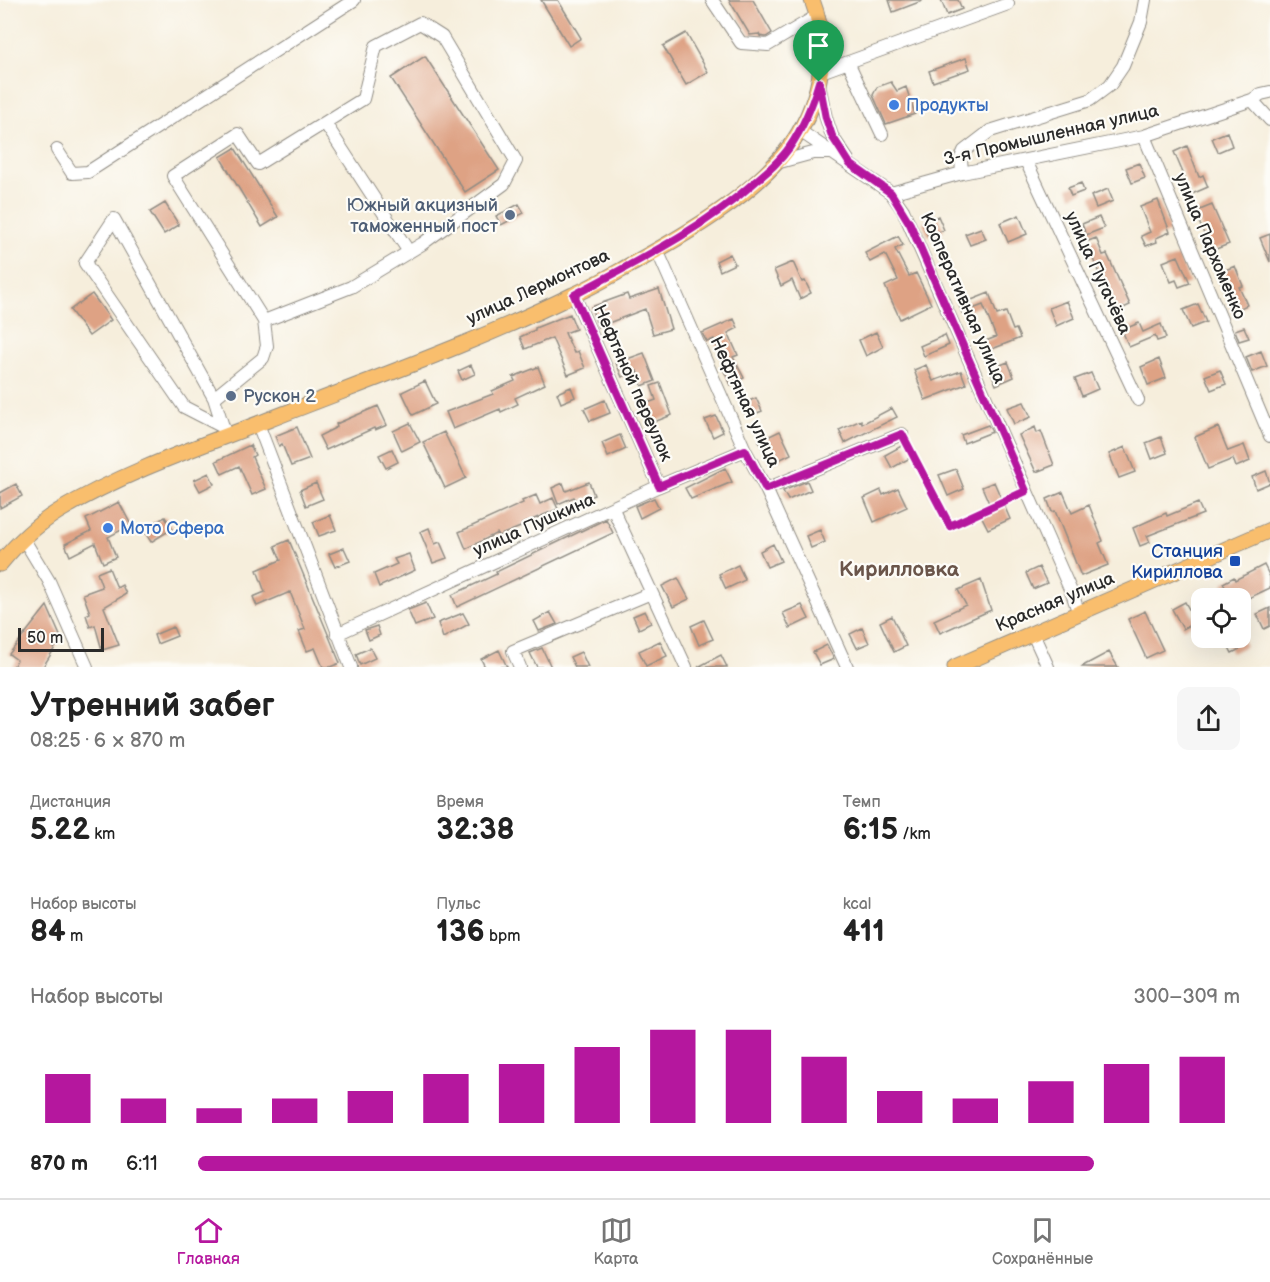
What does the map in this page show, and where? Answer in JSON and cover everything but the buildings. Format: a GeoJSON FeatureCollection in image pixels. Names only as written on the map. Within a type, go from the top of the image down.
{"type":"FeatureCollection","features":[{"type":"Feature","properties":{"kind":"main road"},"geometry":{"type":"LineString","coordinates":[[800,131],[811,107],[820,77],[822,35],[812,0]]}},
{"type":"Feature","properties":{"kind":"main road","name":"улица Лермонтова"},"geometry":{"type":"LineString","coordinates":[[0,564],[23,538],[59,512],[132,475],[225,432],[258,424],[480,336],[574,295],[702,223],[744,192],[776,163],[800,131]]}},
{"type":"Feature","properties":{"kind":"main road","name":"Красная улица"},"geometry":{"type":"LineString","coordinates":[[955,667],[1270,530]]}},
{"type":"Feature","properties":{"kind":"street"},"geometry":{"type":"LineString","coordinates":[[57,150],[72,173],[88,172],[354,0]]}},
{"type":"Feature","properties":{"kind":"street"},"geometry":{"type":"LineString","coordinates":[[712,0],[741,42],[768,45],[817,16]]}},
{"type":"Feature","properties":{"kind":"street"},"geometry":{"type":"LineString","coordinates":[[962,173],[961,158],[964,151],[990,130],[1090,100],[1110,85],[1123,66],[1141,22],[1145,0]]}},
{"type":"Feature","properties":{"kind":"street"},"geometry":{"type":"LineString","coordinates":[[850,164],[832,136],[826,118],[820,77],[848,62],[1008,4]]}},
{"type":"Feature","properties":{"kind":"street"},"geometry":{"type":"LineString","coordinates":[[214,398],[263,358],[267,346],[264,321],[173,176],[238,134],[258,164],[325,123],[363,99],[376,46],[420,23],[442,37],[516,161],[504,183],[409,252],[351,287],[264,321]]}},
{"type":"Feature","properties":{"kind":"street"},"geometry":{"type":"LineString","coordinates":[[848,62],[882,134]]}},
{"type":"Feature","properties":{"kind":"street","name":"3-я Промышленная улица"},"geometry":{"type":"LineString","coordinates":[[891,193],[962,173],[1144,136],[1270,92]]}},
{"type":"Feature","properties":{"kind":"street"},"geometry":{"type":"LineString","coordinates":[[1252,100],[1270,120]]}},
{"type":"Feature","properties":{"kind":"street"},"geometry":{"type":"LineString","coordinates":[[325,123],[409,252]]}},
{"type":"Feature","properties":{"kind":"street","name":"Кооперативная улица"},"geometry":{"type":"LineString","coordinates":[[800,131],[891,193],[910,224],[1079,614]]}},
{"type":"Feature","properties":{"kind":"street","name":"улица Пархоменко"},"geometry":{"type":"LineString","coordinates":[[1144,136],[1270,435]]}},
{"type":"Feature","properties":{"kind":"street"},"geometry":{"type":"LineString","coordinates":[[776,163],[813,153],[834,153]]}},
{"type":"Feature","properties":{"kind":"street","name":"улица Пугачёва"},"geometry":{"type":"LineString","coordinates":[[1026,161],[1138,400]]}},
{"type":"Feature","properties":{"kind":"street"},"geometry":{"type":"LineString","coordinates":[[114,219],[214,398],[225,432],[184,407],[85,263],[114,219]]}},
{"type":"Feature","properties":{"kind":"street","name":"Нефтяная улица"},"geometry":{"type":"LineString","coordinates":[[657,250],[745,450],[766,489],[847,667]]}},
{"type":"Feature","properties":{"kind":"street","name":"Нефтяной переулок"},"geometry":{"type":"LineString","coordinates":[[574,295],[659,486]]}},
{"type":"Feature","properties":{"kind":"street"},"geometry":{"type":"LineString","coordinates":[[258,424],[351,667]]}},
{"type":"Feature","properties":{"kind":"street"},"geometry":{"type":"LineString","coordinates":[[766,489],[902,434]]}},
{"type":"Feature","properties":{"kind":"street","name":"улица Пушкина"},"geometry":{"type":"LineString","coordinates":[[337,634],[659,486],[745,450]]}},
{"type":"Feature","properties":{"kind":"street"},"geometry":{"type":"LineString","coordinates":[[613,509],[686,667]]}},
{"type":"Feature","properties":{"kind":"street"},"geometry":{"type":"LineString","coordinates":[[23,538],[49,581],[87,667]]}},
{"type":"Feature","properties":{"kind":"street"},"geometry":{"type":"LineString","coordinates":[[520,667],[513,651],[651,593]]}},
{"type":"Feature","properties":{"kind":"street"},"geometry":{"type":"LineString","coordinates":[[1032,634],[1048,667]]}},
{"type":"Feature","properties":{"kind":"path"},"geometry":{"type":"LineString","coordinates":[[902,434],[950,526],[1026,491]]}},
{"type":"Feature","properties":{"kind":"place","name":"Продукты"},"geometry":{"type":"Point","coordinates":[894,105]}},
{"type":"Feature","properties":{"kind":"place","name":"Южный акцизный таможенный пост"},"geometry":{"type":"Point","coordinates":[510,215]}},
{"type":"Feature","properties":{"kind":"place","name":"Рускон 2"},"geometry":{"type":"Point","coordinates":[231,396]}},
{"type":"Feature","properties":{"kind":"place","name":"Мото Сфера"},"geometry":{"type":"Point","coordinates":[108,528]}},
{"type":"Feature","properties":{"kind":"place","name":"Станция Кириллова"},"geometry":{"type":"Point","coordinates":[1235,561]}},
{"type":"Feature","properties":{"kind":"district","name":"Кирилловка"},"geometry":{"type":"Point","coordinates":[899,569]}},
{"type":"Feature","properties":{"kind":"route"},"geometry":{"type":"LineString","coordinates":[[819,82],[832,136],[850,164],[891,193],[903,210],[1026,491],[950,526],[902,434],[766,489],[745,450],[659,486],[574,295],[702,223],[744,192],[788,149],[800,131],[819,82]]}}]}
